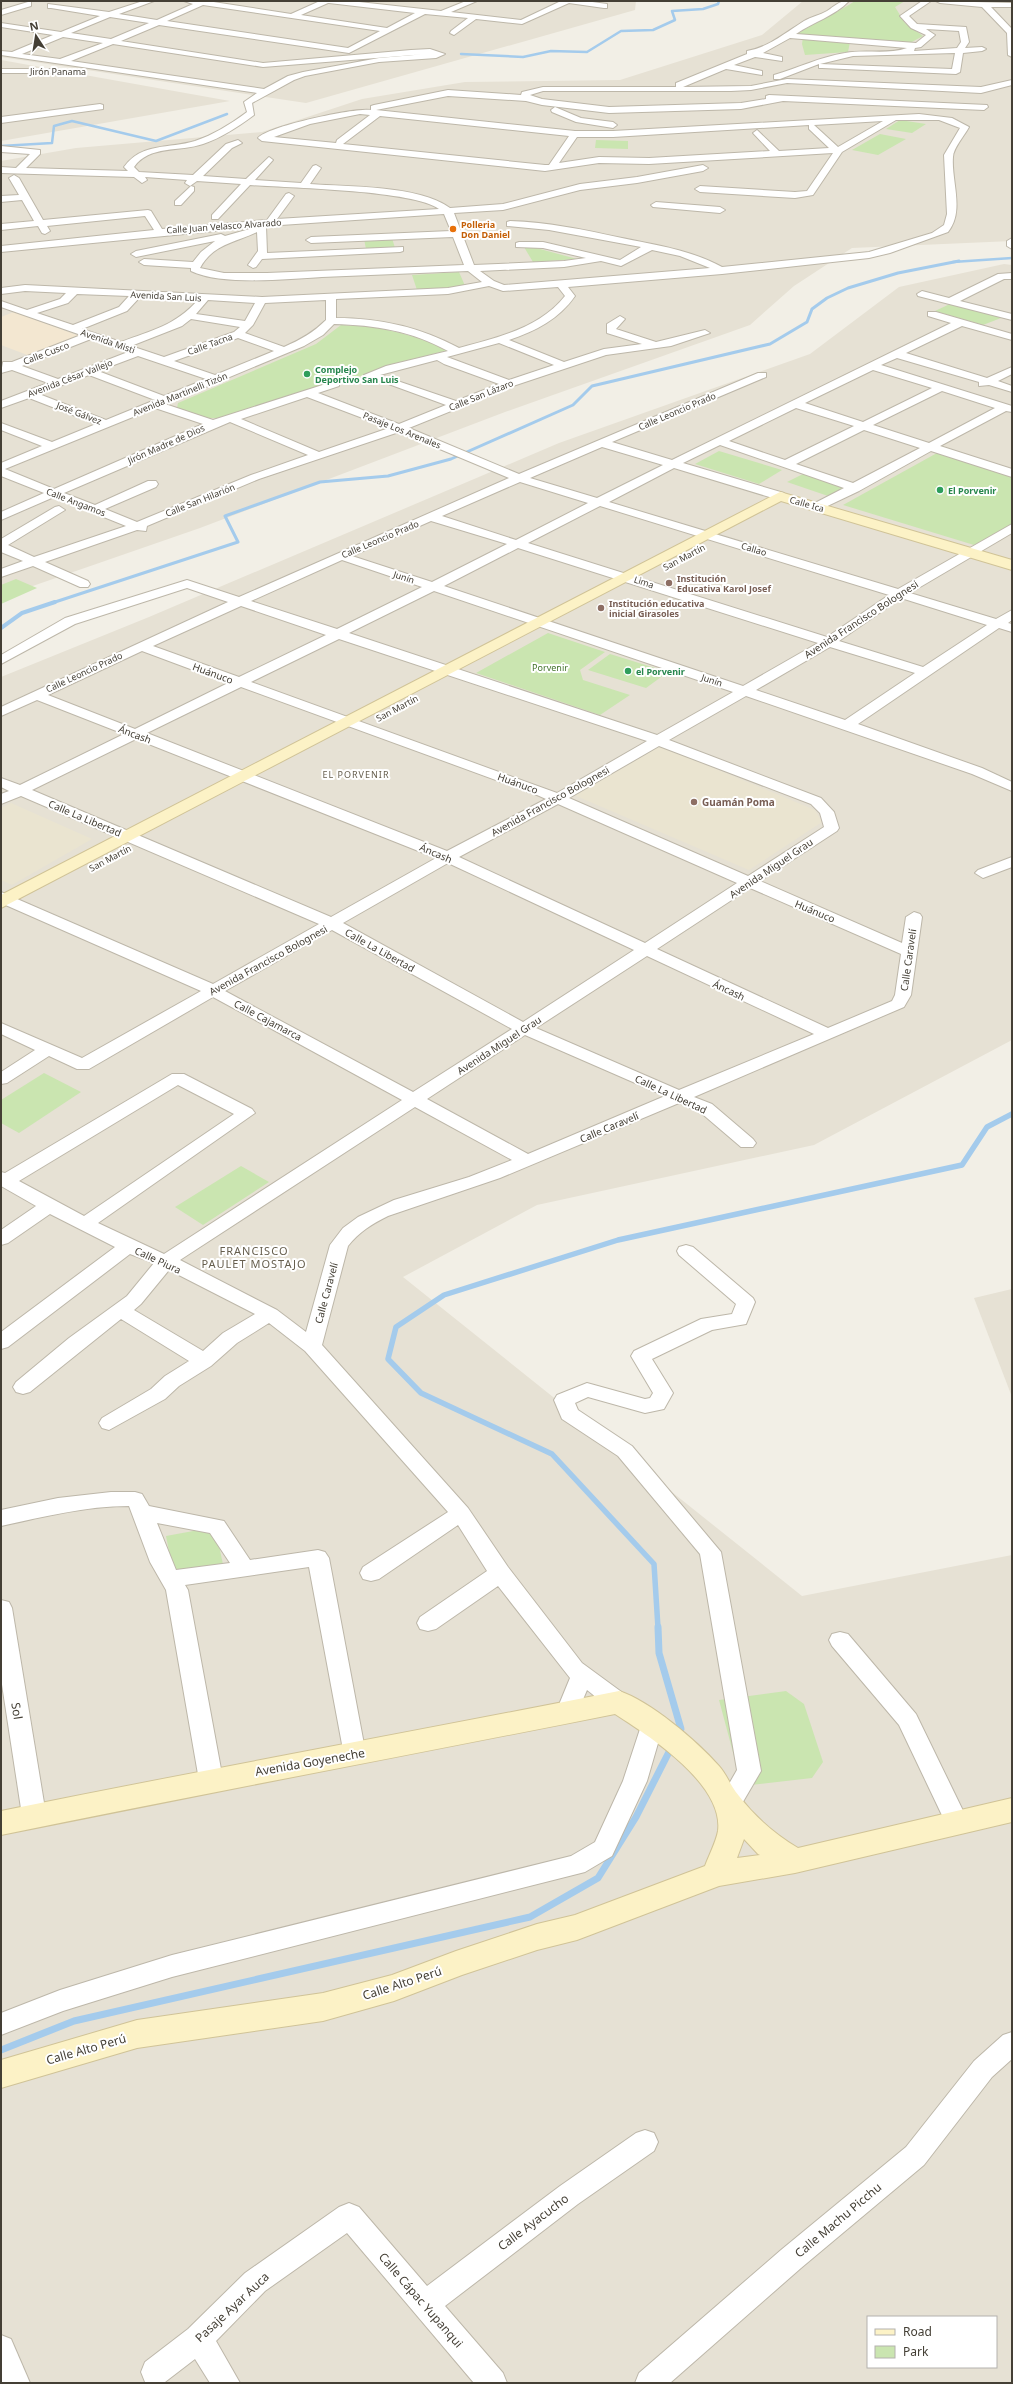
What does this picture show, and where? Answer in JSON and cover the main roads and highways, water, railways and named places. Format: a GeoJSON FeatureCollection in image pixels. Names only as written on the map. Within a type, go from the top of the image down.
{"type":"FeatureCollection","features":[{"type":"Feature","properties":{"kind":"waterway"},"geometry":{"type":"LineString","coordinates":[[461,54],[523,57],[551,51],[587,52],[621,31],[653,30],[675,20],[672,11],[703,9],[718,4],[719,1]]}},
{"type":"Feature","properties":{"kind":"waterway"},"geometry":{"type":"LineString","coordinates":[[1,146],[52,143],[54,126],[72,121],[156,141],[227,114]]}},
{"type":"Feature","properties":{"kind":"waterway"},"geometry":{"type":"LineString","coordinates":[[954,262],[1012,258]]}},
{"type":"Feature","properties":{"kind":"waterway"},"geometry":{"type":"LineString","coordinates":[[954,262],[959,261]]}},
{"type":"Feature","properties":{"kind":"waterway"},"geometry":{"type":"LineString","coordinates":[[52,603],[238,542],[225,516],[320,482],[388,476],[451,459],[573,405],[592,386],[770,344],[807,322],[812,309],[827,298],[848,288],[898,273],[954,262]]}},
{"type":"Feature","properties":{"kind":"waterway"},"geometry":{"type":"LineString","coordinates":[[1,628],[22,613],[52,603]]}},
{"type":"Feature","properties":{"kind":"waterway"},"geometry":{"type":"LineString","coordinates":[[658,1628],[654,1564],[552,1454],[421,1393],[388,1359],[396,1327],[444,1295],[618,1240],[962,1165],[987,1127],[1012,1114]]}},
{"type":"Feature","properties":{"kind":"waterway"},"geometry":{"type":"LineString","coordinates":[[658,1627],[659,1653],[681,1729],[678,1734]]}},
{"type":"Feature","properties":{"kind":"waterway"},"geometry":{"type":"LineString","coordinates":[[1,2050],[74,2021],[530,1917],[598,1878],[636,1817],[672,1746]]}},
{"type":"Feature","properties":{"kind":"place","name":"Polleria Don Daniel"},"geometry":{"type":"Point","coordinates":[453,229]}},
{"type":"Feature","properties":{"kind":"place","name":"Complejo Deportivo San Luis"},"geometry":{"type":"Point","coordinates":[307,374]}},
{"type":"Feature","properties":{"kind":"place","name":"El Porvenir"},"geometry":{"type":"Point","coordinates":[940,490]}},
{"type":"Feature","properties":{"kind":"place","name":"Institución Educativa Karol Josef"},"geometry":{"type":"Point","coordinates":[669,583]}},
{"type":"Feature","properties":{"kind":"place","name":"Institución educativa inicial Girasoles"},"geometry":{"type":"Point","coordinates":[601,608]}},
{"type":"Feature","properties":{"kind":"place","name":"el Porvenir"},"geometry":{"type":"Point","coordinates":[628,671]}},
{"type":"Feature","properties":{"kind":"place","name":"Guamán Poma"},"geometry":{"type":"Point","coordinates":[694,802]}},
{"type":"Feature","properties":{"kind":"district","name":"EL PORVENIR"},"geometry":{"type":"Point","coordinates":[356,774]}},
{"type":"Feature","properties":{"kind":"district","name":"FRANCISCO PAULET MOSTAJO"},"geometry":{"type":"Point","coordinates":[254,1256]}},
{"type":"Feature","properties":{"kind":"park label","name":"Porvenir"},"geometry":{"type":"Point","coordinates":[550,667]}}]}
